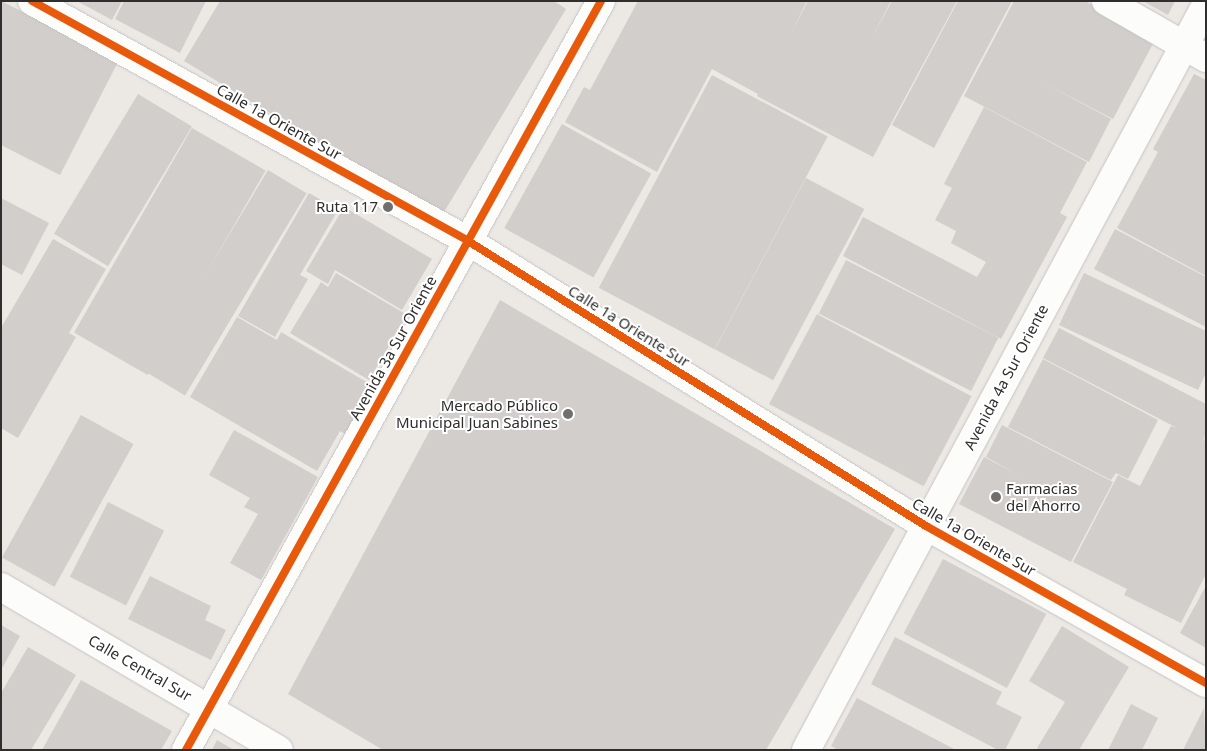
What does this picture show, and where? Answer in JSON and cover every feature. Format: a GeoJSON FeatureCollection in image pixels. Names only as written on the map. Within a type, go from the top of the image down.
{"type":"FeatureCollection","features":[{"type":"Feature","properties":{"kind":"street","name":"Calle 1a Oriente Sur"},"geometry":{"type":"LineString","coordinates":[[32,1],[468,242],[926,526],[1206,683]]}},
{"type":"Feature","properties":{"kind":"street","name":"Avenida 3a Sur Oriente"},"geometry":{"type":"LineString","coordinates":[[186,750],[601,1]]}},
{"type":"Feature","properties":{"kind":"street"},"geometry":{"type":"LineString","coordinates":[[1106,1],[1195,52]]}},
{"type":"Feature","properties":{"kind":"street","name":"Avenida 4a Sur Oriente"},"geometry":{"type":"LineString","coordinates":[[806,750],[926,526],[1195,52],[1206,5]]}},
{"type":"Feature","properties":{"kind":"street","name":"Calle Central Sur"},"geometry":{"type":"LineString","coordinates":[[1,587],[279,750]]}},
{"type":"Feature","properties":{"kind":"building"},"geometry":{"type":"Polygon","coordinates":[[[1,1],[119,60],[60,175],[1,145],[1,1]]]}},
{"type":"Feature","properties":{"kind":"building"},"geometry":{"type":"Polygon","coordinates":[[[77,1],[122,1],[112,20],[77,1]]]}},
{"type":"Feature","properties":{"kind":"building"},"geometry":{"type":"Polygon","coordinates":[[[124,1],[206,1],[180,53],[115,19],[124,1]]]}},
{"type":"Feature","properties":{"kind":"building"},"geometry":{"type":"Polygon","coordinates":[[[220,1],[554,1],[566,9],[441,217],[184,61],[220,1]]]}},
{"type":"Feature","properties":{"kind":"building"},"geometry":{"type":"Polygon","coordinates":[[[638,1],[807,1],[790,35],[808,1],[891,1],[871,39],[892,1],[957,1],[873,157],[757,96],[758,94],[712,69],[657,172],[565,122],[584,87],[590,90],[638,1]]]}},
{"type":"Feature","properties":{"kind":"building"},"geometry":{"type":"Polygon","coordinates":[[[958,1],[1012,1],[934,148],[892,125],[958,1]]]}},
{"type":"Feature","properties":{"kind":"building"},"geometry":{"type":"Polygon","coordinates":[[[1014,1],[1085,1],[1156,38],[1113,119],[1042,82],[1111,119],[1089,162],[964,96],[1014,1]]]}},
{"type":"Feature","properties":{"kind":"building"},"geometry":{"type":"Polygon","coordinates":[[[1143,1],[1175,1],[1168,15],[1143,1]]]}},
{"type":"Feature","properties":{"kind":"building"},"geometry":{"type":"Polygon","coordinates":[[[1194,74],[1206,80],[1206,276],[1117,228],[1158,152],[1153,149],[1194,74]]]}},
{"type":"Feature","properties":{"kind":"building"},"geometry":{"type":"Polygon","coordinates":[[[712,75],[828,137],[715,349],[599,288],[712,75]]]}},
{"type":"Feature","properties":{"kind":"building"},"geometry":{"type":"Polygon","coordinates":[[[138,94],[192,126],[108,266],[54,234],[138,94]]]}},
{"type":"Feature","properties":{"kind":"building"},"geometry":{"type":"Polygon","coordinates":[[[984,107],[1087,162],[1060,213],[1067,217],[1001,339],[843,256],[863,217],[977,277],[986,262],[951,243],[956,231],[935,220],[952,188],[944,184],[984,107]]]}},
{"type":"Feature","properties":{"kind":"building"},"geometry":{"type":"Polygon","coordinates":[[[562,124],[651,173],[594,278],[504,228],[562,124]]]}},
{"type":"Feature","properties":{"kind":"building"},"geometry":{"type":"Polygon","coordinates":[[[192,128],[266,170],[148,375],[74,332],[192,128]]]}},
{"type":"Feature","properties":{"kind":"building"},"geometry":{"type":"Polygon","coordinates":[[[268,170],[307,193],[185,395],[146,372],[268,170]]]}},
{"type":"Feature","properties":{"kind":"building"},"geometry":{"type":"Polygon","coordinates":[[[806,178],[864,209],[773,380],[715,349],[806,178]]]}},
{"type":"Feature","properties":{"kind":"building"},"geometry":{"type":"Polygon","coordinates":[[[309,193],[338,210],[300,275],[308,279],[275,337],[238,316],[309,193]]]}},
{"type":"Feature","properties":{"kind":"building"},"geometry":{"type":"Polygon","coordinates":[[[1,198],[49,223],[22,275],[1,264],[1,198]]]}},
{"type":"Feature","properties":{"kind":"building"},"geometry":{"type":"Polygon","coordinates":[[[344,207],[432,259],[402,310],[335,270],[328,284],[306,271],[344,207]]]}},
{"type":"Feature","properties":{"kind":"building"},"geometry":{"type":"Polygon","coordinates":[[[1115,229],[1206,277],[1206,327],[1094,269],[1115,229]]]}},
{"type":"Feature","properties":{"kind":"building"},"geometry":{"type":"Polygon","coordinates":[[[53,239],[106,269],[69,333],[76,337],[18,438],[1,428],[1,328],[53,239]]]}},
{"type":"Feature","properties":{"kind":"building"},"geometry":{"type":"Polygon","coordinates":[[[846,260],[998,338],[971,391],[819,313],[846,260]]]}},
{"type":"Feature","properties":{"kind":"building"},"geometry":{"type":"Polygon","coordinates":[[[336,273],[407,315],[369,380],[290,333],[321,282],[328,287],[336,273]]]}},
{"type":"Feature","properties":{"kind":"building"},"geometry":{"type":"Polygon","coordinates":[[[1084,273],[1206,331],[1206,373],[1198,390],[1059,325],[1084,273]]]}},
{"type":"Feature","properties":{"kind":"building","name":"Mercado Público Municipal Juan Sabines"},"geometry":{"type":"Polygon","coordinates":[[[500,300],[895,529],[766,750],[383,750],[288,694],[500,300]]]}},
{"type":"Feature","properties":{"kind":"building"},"geometry":{"type":"Polygon","coordinates":[[[817,314],[972,396],[924,486],[769,404],[817,314]]]}},
{"type":"Feature","properties":{"kind":"building"},"geometry":{"type":"Polygon","coordinates":[[[237,317],[277,340],[281,332],[375,387],[347,435],[340,431],[317,471],[190,397],[237,317]]]}},
{"type":"Feature","properties":{"kind":"building"},"geometry":{"type":"Polygon","coordinates":[[[1059,328],[1206,404],[1206,434],[1202,442],[1206,437],[1206,574],[1181,623],[1124,595],[1127,589],[1073,562],[1118,475],[1140,486],[1171,426],[1177,428],[1043,358],[1059,328]]]}},
{"type":"Feature","properties":{"kind":"building"},"geometry":{"type":"Polygon","coordinates":[[[1043,359],[1158,420],[1128,479],[1116,473],[1111,480],[1008,427],[1043,359]]]}},
{"type":"Feature","properties":{"kind":"building"},"geometry":{"type":"Polygon","coordinates":[[[81,415],[133,444],[54,587],[2,558],[81,415]]]}},
{"type":"Feature","properties":{"kind":"building"},"geometry":{"type":"Polygon","coordinates":[[[1002,425],[1113,482],[1071,562],[959,504],[984,457],[1019,475],[986,457],[1002,425]]]}},
{"type":"Feature","properties":{"kind":"building"},"geometry":{"type":"Polygon","coordinates":[[[234,430],[318,477],[261,580],[230,563],[258,514],[244,507],[250,498],[209,475],[234,430]]]}},
{"type":"Feature","properties":{"kind":"building"},"geometry":{"type":"Polygon","coordinates":[[[108,502],[164,531],[126,605],[70,577],[108,502]]]}},
{"type":"Feature","properties":{"kind":"building"},"geometry":{"type":"Polygon","coordinates":[[[943,559],[1046,614],[1007,688],[904,633],[943,559]]]}},
{"type":"Feature","properties":{"kind":"building"},"geometry":{"type":"Polygon","coordinates":[[[150,576],[211,606],[205,620],[226,630],[211,660],[128,619],[150,576]]]}},
{"type":"Feature","properties":{"kind":"building"},"geometry":{"type":"Polygon","coordinates":[[[1206,586],[1206,648],[1180,633],[1206,586]]]}},
{"type":"Feature","properties":{"kind":"building"},"geometry":{"type":"Polygon","coordinates":[[[1,625],[20,636],[1,670],[1,625]]]}},
{"type":"Feature","properties":{"kind":"building"},"geometry":{"type":"Polygon","coordinates":[[[1062,626],[1129,667],[1079,750],[1040,750],[1037,748],[1065,702],[1029,681],[1062,626]]]}},
{"type":"Feature","properties":{"kind":"building"},"geometry":{"type":"Polygon","coordinates":[[[895,637],[1002,692],[996,704],[1022,717],[1005,750],[998,750],[871,684],[895,637]]]}},
{"type":"Feature","properties":{"kind":"building"},"geometry":{"type":"Polygon","coordinates":[[[28,647],[76,675],[31,750],[1,750],[1,693],[28,647]]]}},
{"type":"Feature","properties":{"kind":"building"},"geometry":{"type":"Polygon","coordinates":[[[81,680],[172,731],[161,750],[42,750],[81,680]]]}},
{"type":"Feature","properties":{"kind":"building"},"geometry":{"type":"Polygon","coordinates":[[[857,698],[956,750],[838,750],[831,746],[857,698]]]}},
{"type":"Feature","properties":{"kind":"building"},"geometry":{"type":"Polygon","coordinates":[[[1131,704],[1158,718],[1142,750],[1108,750],[1131,704]]]}},
{"type":"Feature","properties":{"kind":"building"},"geometry":{"type":"Polygon","coordinates":[[[1204,708],[1206,750],[1183,750],[1204,708]]]}},
{"type":"Feature","properties":{"kind":"building"},"geometry":{"type":"Polygon","coordinates":[[[217,740],[234,750],[212,750],[217,740]]]}},
{"type":"Feature","properties":{"kind":"cycle path"},"geometry":{"type":"LineString","coordinates":[[32,1],[468,241],[926,526],[1206,683]]}},
{"type":"Feature","properties":{"kind":"cycle path"},"geometry":{"type":"LineString","coordinates":[[186,750],[601,1]]}},
{"type":"Feature","properties":{"kind":"place","name":"Ruta 117"},"geometry":{"type":"Point","coordinates":[388,207]}},
{"type":"Feature","properties":{"kind":"place","name":"Mercado Público Municipal Juan Sabines"},"geometry":{"type":"Point","coordinates":[568,414]}},
{"type":"Feature","properties":{"kind":"place","name":"Farmacias del Ahorro"},"geometry":{"type":"Point","coordinates":[996,497]}}]}
